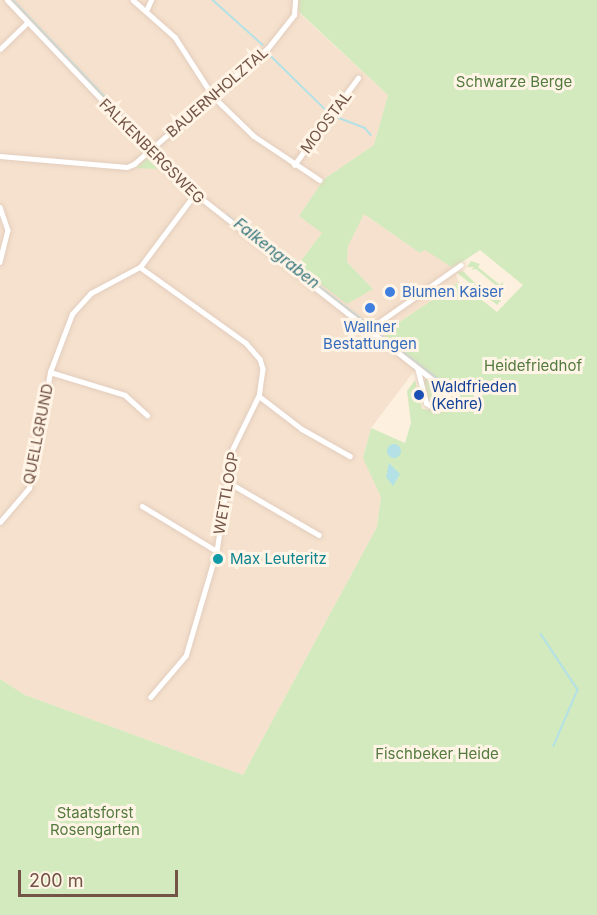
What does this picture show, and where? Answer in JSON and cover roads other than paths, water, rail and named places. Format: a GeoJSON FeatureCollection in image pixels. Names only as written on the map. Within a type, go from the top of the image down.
{"type":"FeatureCollection","features":[{"type":"Feature","properties":{"kind":"street","name":"FALKENBERGSWEG"},"geometry":{"type":"LineString","coordinates":[[7,0],[194,195],[417,368],[446,392],[442,406],[432,408],[426,403],[417,368]]}},
{"type":"Feature","properties":{"kind":"street"},"geometry":{"type":"LineString","coordinates":[[133,0],[147,9],[175,37],[213,96],[254,136],[294,165],[320,180]]}},
{"type":"Feature","properties":{"kind":"street"},"geometry":{"type":"LineString","coordinates":[[147,9],[151,0]]}},
{"type":"Feature","properties":{"kind":"street","name":"BAUERNHOLZTAL"},"geometry":{"type":"LineString","coordinates":[[0,156],[127,167],[150,150],[268,48],[294,15],[295,0]]}},
{"type":"Feature","properties":{"kind":"street"},"geometry":{"type":"LineString","coordinates":[[0,49],[27,23]]}},
{"type":"Feature","properties":{"kind":"street","name":"MOOSTAL"},"geometry":{"type":"LineString","coordinates":[[294,165],[358,78]]}},
{"type":"Feature","properties":{"kind":"street","name":"QUELLGRUND"},"geometry":{"type":"LineString","coordinates":[[0,522],[29,488],[50,372],[72,314],[91,293],[140,267],[194,195]]}},
{"type":"Feature","properties":{"kind":"street"},"geometry":{"type":"LineString","coordinates":[[0,207],[8,230],[0,262]]}},
{"type":"Feature","properties":{"kind":"street"},"geometry":{"type":"LineString","coordinates":[[368,330],[461,265]]}},
{"type":"Feature","properties":{"kind":"street","name":"WETTLOOP"},"geometry":{"type":"LineString","coordinates":[[140,267],[254,350],[263,369],[259,396],[232,451],[216,551],[186,656],[151,697]]}},
{"type":"Feature","properties":{"kind":"street","name":"QUELLGRUND"},"geometry":{"type":"LineString","coordinates":[[50,372],[125,395],[147,415]]}},
{"type":"Feature","properties":{"kind":"street"},"geometry":{"type":"LineString","coordinates":[[259,396],[302,429],[350,456]]}},
{"type":"Feature","properties":{"kind":"street"},"geometry":{"type":"LineString","coordinates":[[228,482],[319,536]]}},
{"type":"Feature","properties":{"kind":"street"},"geometry":{"type":"LineString","coordinates":[[142,506],[216,551]]}},
{"type":"Feature","properties":{"kind":"water"},"geometry":{"type":"Polygon","coordinates":[[[394,444],[399,446],[401,451],[399,456],[394,458],[389,456],[387,451],[389,446],[394,444]]]}},
{"type":"Feature","properties":{"kind":"water"},"geometry":{"type":"Polygon","coordinates":[[[389,463],[400,474],[393,486],[386,477],[389,463]]]}},
{"type":"Feature","properties":{"kind":"waterway","name":"Falkengraben"},"geometry":{"type":"LineString","coordinates":[[13,0],[146,140]]}},
{"type":"Feature","properties":{"kind":"waterway"},"geometry":{"type":"LineString","coordinates":[[213,0],[263,45]]}},
{"type":"Feature","properties":{"kind":"waterway"},"geometry":{"type":"LineString","coordinates":[[269,54],[329,113]]}},
{"type":"Feature","properties":{"kind":"waterway"},"geometry":{"type":"LineString","coordinates":[[334,116],[365,128],[371,135]]}},
{"type":"Feature","properties":{"kind":"waterway","name":"Falkengraben"},"geometry":{"type":"LineString","coordinates":[[161,155],[177,172]]}},
{"type":"Feature","properties":{"kind":"waterway","name":"Falkengraben"},"geometry":{"type":"LineString","coordinates":[[227,215],[364,321]]}},
{"type":"Feature","properties":{"kind":"waterway","name":"Falkengraben"},"geometry":{"type":"LineString","coordinates":[[380,334],[450,388]]}},
{"type":"Feature","properties":{"kind":"waterway"},"geometry":{"type":"LineString","coordinates":[[541,634],[578,690],[554,746]]}},
{"type":"Feature","properties":{"kind":"place","name":"Blumen Kaiser"},"geometry":{"type":"Point","coordinates":[390,292]}},
{"type":"Feature","properties":{"kind":"place","name":"Wallner Bestattungen"},"geometry":{"type":"Point","coordinates":[370,308]}},
{"type":"Feature","properties":{"kind":"place","name":"Waldfrieden (Kehre)"},"geometry":{"type":"Point","coordinates":[419,395]}},
{"type":"Feature","properties":{"kind":"place","name":"Max Leuteritz"},"geometry":{"type":"Point","coordinates":[218,559]}},
{"type":"Feature","properties":{"kind":"park label","name":"Schwarze Berge"},"geometry":{"type":"Point","coordinates":[514,82]}},
{"type":"Feature","properties":{"kind":"park label","name":"Heidefriedhof"},"geometry":{"type":"Point","coordinates":[533,366]}},
{"type":"Feature","properties":{"kind":"park label","name":"Fischbeker Heide"},"geometry":{"type":"Point","coordinates":[437,754]}},
{"type":"Feature","properties":{"kind":"park label","name":"Staatsforst Rosengarten"},"geometry":{"type":"Point","coordinates":[95,820]}}]}
